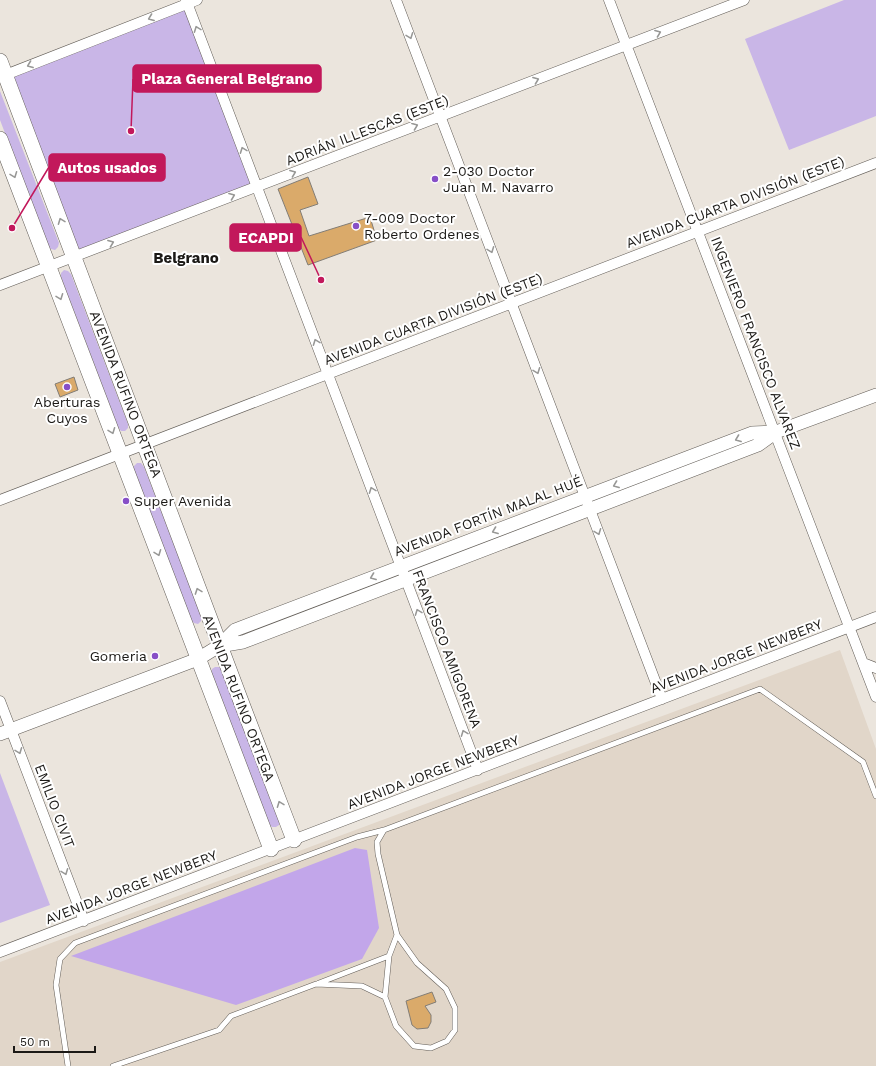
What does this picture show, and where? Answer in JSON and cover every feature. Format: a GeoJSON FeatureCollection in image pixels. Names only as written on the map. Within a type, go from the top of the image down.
{"type":"FeatureCollection","features":[{"type":"Feature","properties":{"kind":"main road","name":"AVENIDA RUFINO ORTEGA"},"geometry":{"type":"LineString","coordinates":[[2,71],[145,444],[218,646],[294,840]]}},
{"type":"Feature","properties":{"kind":"main road","name":"AVENIDA RUFINO ORTEGA"},"geometry":{"type":"LineString","coordinates":[[0,139],[271,849]]}},
{"type":"Feature","properties":{"kind":"street"},"geometry":{"type":"LineString","coordinates":[[396,0],[662,699]]}},
{"type":"Feature","properties":{"kind":"street","name":"INGENIERO FRANCISCO ALVAREZ"},"geometry":{"type":"LineString","coordinates":[[609,0],[776,432],[876,697]]}},
{"type":"Feature","properties":{"kind":"street","name":"ADRIÁN ILLESCAS (ESTE)"},"geometry":{"type":"LineString","coordinates":[[0,285],[744,0]]}},
{"type":"Feature","properties":{"kind":"street"},"geometry":{"type":"LineString","coordinates":[[2,71],[190,1]]}},
{"type":"Feature","properties":{"kind":"street","name":"FRANCISCO AMIGORENA"},"geometry":{"type":"LineString","coordinates":[[190,1],[257,187],[478,770]]}},
{"type":"Feature","properties":{"kind":"street","name":"AVENIDA CUARTA DIVISIÓN (ESTE)"},"geometry":{"type":"LineString","coordinates":[[0,500],[876,163]]}},
{"type":"Feature","properties":{"kind":"street","name":"AVENIDA FORTÍN MALAL HUÉ"},"geometry":{"type":"LineString","coordinates":[[218,646],[243,642],[406,579],[752,433],[776,432],[876,395]]}},
{"type":"Feature","properties":{"kind":"street","name":"AVENIDA FORTÍN MALAL HUÉ"},"geometry":{"type":"LineString","coordinates":[[5,732],[198,659],[218,646],[236,630],[401,567],[587,503]]}},
{"type":"Feature","properties":{"kind":"street","name":"AVENIDA JORGE NEWBERY"},"geometry":{"type":"LineString","coordinates":[[0,952],[876,617]]}},
{"type":"Feature","properties":{"kind":"street"},"geometry":{"type":"LineString","coordinates":[[863,663],[876,668]]}},
{"type":"Feature","properties":{"kind":"street","name":"EMILIO CIVIT"},"geometry":{"type":"LineString","coordinates":[[0,702],[5,732],[84,920]]}},
{"type":"Feature","properties":{"kind":"lane"},"geometry":{"type":"LineString","coordinates":[[68,1066],[56,985],[60,959],[74,943],[357,837],[384,830],[760,689],[863,762],[876,796]]}},
{"type":"Feature","properties":{"kind":"lane"},"geometry":{"type":"LineString","coordinates":[[384,830],[377,842],[378,854],[397,935],[417,963],[446,989],[455,1008],[455,1030],[446,1041],[431,1048],[414,1046],[396,1026],[385,997],[388,956],[397,935]]}},
{"type":"Feature","properties":{"kind":"lane"},"geometry":{"type":"LineString","coordinates":[[113,1066],[220,1030],[231,1016],[388,956]]}},
{"type":"Feature","properties":{"kind":"lane"},"geometry":{"type":"LineString","coordinates":[[316,984],[362,986],[385,997]]}},
{"type":"Feature","properties":{"kind":"shaded area"},"geometry":{"type":"Polygon","coordinates":[[[844,0],[876,0],[876,116],[789,150],[745,39],[844,0]]]}},
{"type":"Feature","properties":{"kind":"shaded area"},"geometry":{"type":"Polygon","coordinates":[[[188,4],[257,187],[74,257],[5,75],[188,4]]]}},
{"type":"Feature","properties":{"kind":"shaded area"},"geometry":{"type":"Polygon","coordinates":[[[0,91],[59,243],[55,250],[48,246],[0,120],[0,91]]]}},
{"type":"Feature","properties":{"kind":"shaded area"},"geometry":{"type":"Polygon","coordinates":[[[64,270],[71,274],[128,424],[128,428],[125,431],[121,431],[118,427],[61,277],[61,273],[64,270]]]}},
{"type":"Feature","properties":{"kind":"shaded area"},"geometry":{"type":"Polygon","coordinates":[[[137,463],[141,463],[144,467],[202,617],[198,624],[191,620],[134,470],[134,466],[137,463]]]}},
{"type":"Feature","properties":{"kind":"shaded area"},"geometry":{"type":"Polygon","coordinates":[[[840,650],[876,749],[876,1066],[0,1066],[0,962],[840,650]]]}},
{"type":"Feature","properties":{"kind":"shaded area"},"geometry":{"type":"Polygon","coordinates":[[[219,667],[222,670],[279,820],[279,825],[276,827],[272,827],[269,824],[211,674],[212,669],[219,667]]]}},
{"type":"Feature","properties":{"kind":"shaded area"},"geometry":{"type":"Polygon","coordinates":[[[0,773],[50,905],[0,923],[0,773]]]}},
{"type":"Feature","properties":{"kind":"shaded area"},"geometry":{"type":"Polygon","coordinates":[[[355,848],[367,850],[379,928],[362,959],[236,1005],[71,956],[355,848]]]}},
{"type":"Feature","properties":{"kind":"building","name":"7-009 Doctor Roberto Ordenes"},"geometry":{"type":"Polygon","coordinates":[[[308,177],[318,204],[300,210],[309,236],[370,217],[377,240],[308,265],[278,189],[308,177]]]}},
{"type":"Feature","properties":{"kind":"building","name":"Aberturas Cuyos"},"geometry":{"type":"Polygon","coordinates":[[[74,377],[78,390],[60,397],[55,384],[74,377]]]}},
{"type":"Feature","properties":{"kind":"building"},"geometry":{"type":"Polygon","coordinates":[[[432,992],[436,1002],[425,1006],[431,1015],[431,1022],[428,1028],[417,1029],[412,1025],[406,1001],[432,992]]]}},
{"type":"Feature","properties":{"kind":"place","name":"Plaza General Belgrano"},"geometry":{"type":"Point","coordinates":[131,131]}},
{"type":"Feature","properties":{"kind":"place","name":"2-030 Doctor Juan M. Navarro"},"geometry":{"type":"Point","coordinates":[435,179]}},
{"type":"Feature","properties":{"kind":"place","name":"7-009 Doctor Roberto Ordenes"},"geometry":{"type":"Point","coordinates":[356,226]}},
{"type":"Feature","properties":{"kind":"place","name":"Autos usados"},"geometry":{"type":"Point","coordinates":[12,228]}},
{"type":"Feature","properties":{"kind":"place","name":"ECAPDI"},"geometry":{"type":"Point","coordinates":[321,280]}},
{"type":"Feature","properties":{"kind":"place","name":"Aberturas Cuyos"},"geometry":{"type":"Point","coordinates":[67,387]}},
{"type":"Feature","properties":{"kind":"place","name":"Super Avenida"},"geometry":{"type":"Point","coordinates":[126,501]}},
{"type":"Feature","properties":{"kind":"place","name":"Gomeria"},"geometry":{"type":"Point","coordinates":[155,656]}},
{"type":"Feature","properties":{"kind":"district","name":"Belgrano"},"geometry":{"type":"Point","coordinates":[186,258]}}]}
